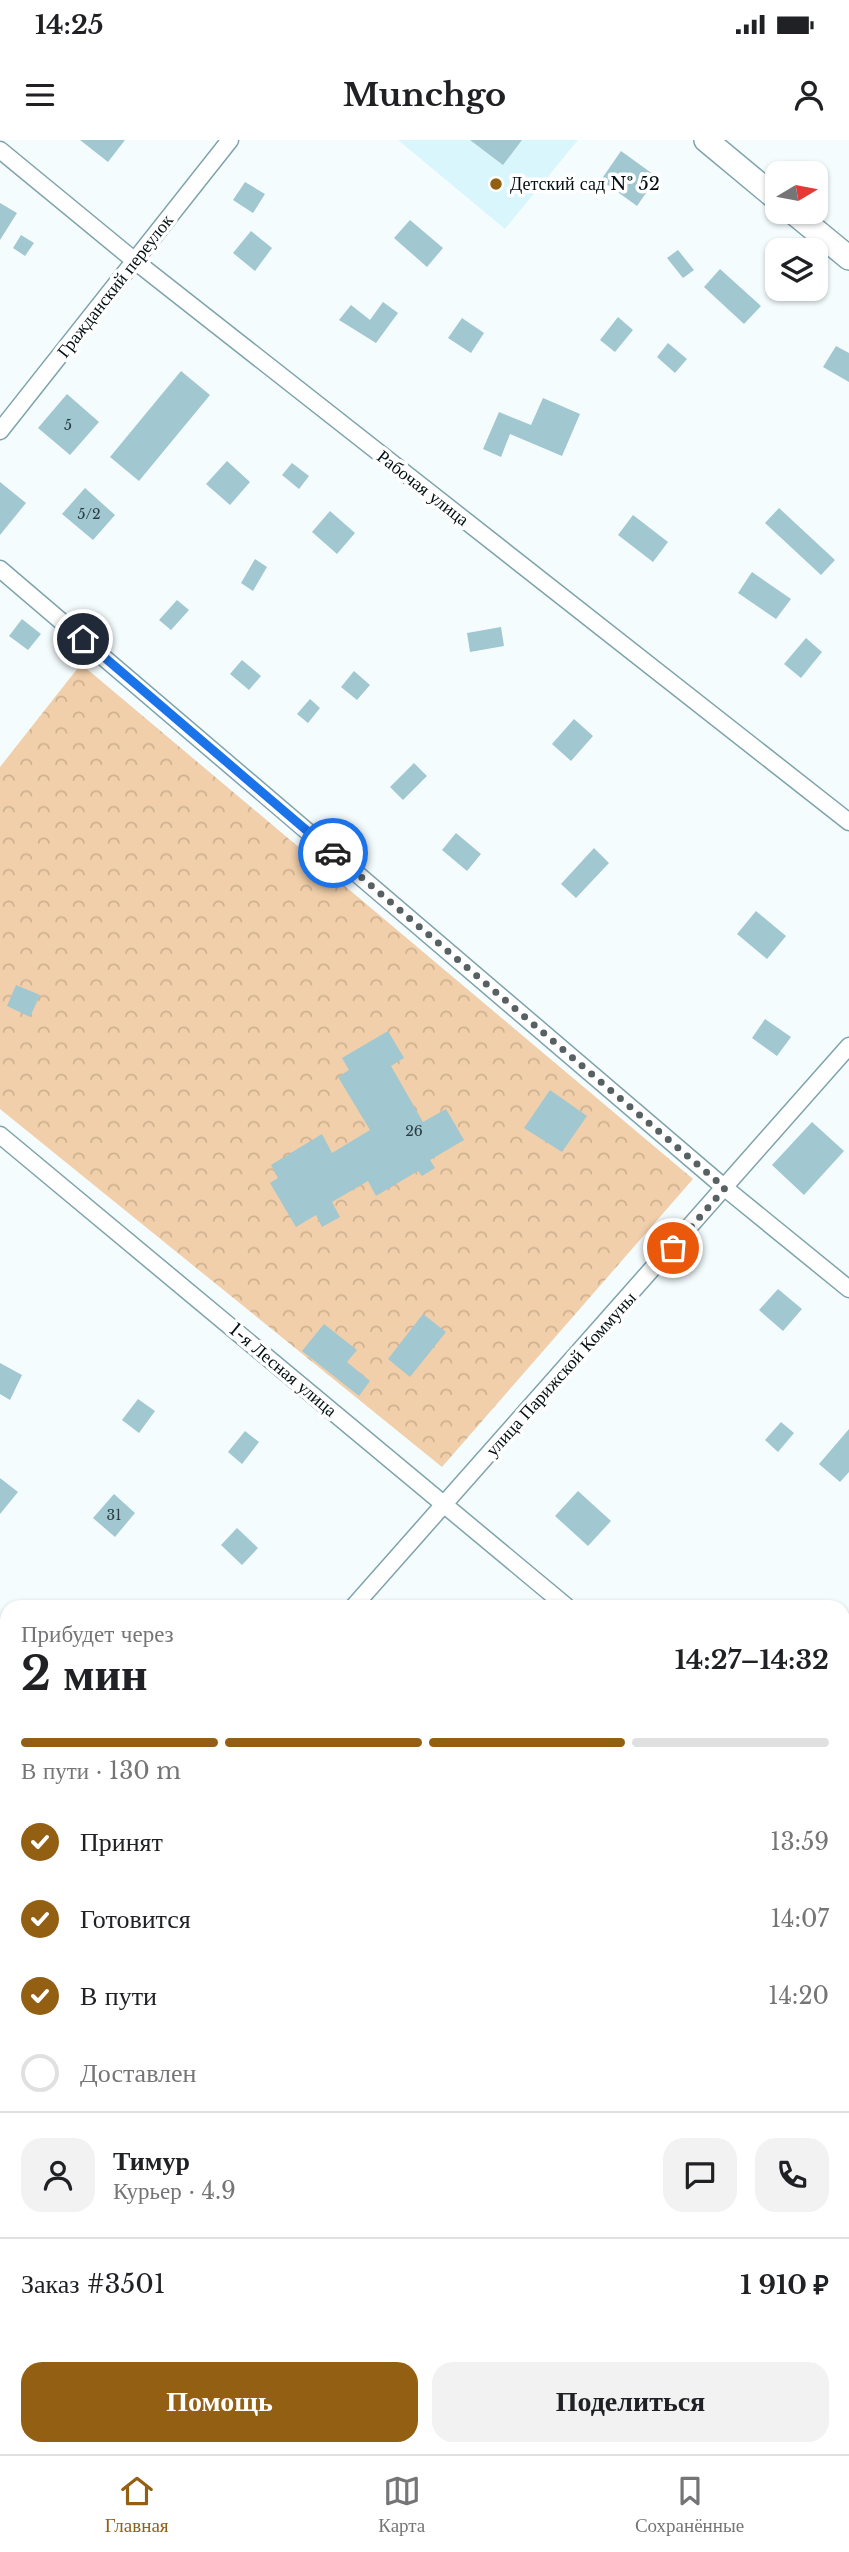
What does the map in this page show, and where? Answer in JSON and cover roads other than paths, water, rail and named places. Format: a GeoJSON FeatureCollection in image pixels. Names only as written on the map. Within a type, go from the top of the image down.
{"type":"FeatureCollection","features":[{"type":"Feature","properties":{"kind":"main road"},"geometry":{"type":"LineString","coordinates":[[706,140],[765,188]]}},
{"type":"Feature","properties":{"kind":"main road"},"geometry":{"type":"LineString","coordinates":[[808,224],[849,258]]}},
{"type":"Feature","properties":{"kind":"street","name":"Гражданский переулок"},"geometry":{"type":"LineString","coordinates":[[0,431],[230,140]]}},
{"type":"Feature","properties":{"kind":"street","name":"Рабочая улица"},"geometry":{"type":"LineString","coordinates":[[0,150],[135,261],[849,822]]}},
{"type":"Feature","properties":{"kind":"street"},"geometry":{"type":"LineString","coordinates":[[0,569],[725,1188],[849,1289]]}},
{"type":"Feature","properties":{"kind":"street","name":"улица Парижской Коммуны"},"geometry":{"type":"LineString","coordinates":[[359,1600],[849,1046]]}},
{"type":"Feature","properties":{"kind":"street","name":"1-я Лесная улица"},"geometry":{"type":"LineString","coordinates":[[0,1135],[559,1600]]}},
{"type":"Feature","properties":{"kind":"place","name":"Детский сад № 52"},"geometry":{"type":"Point","coordinates":[496,184]}}]}
